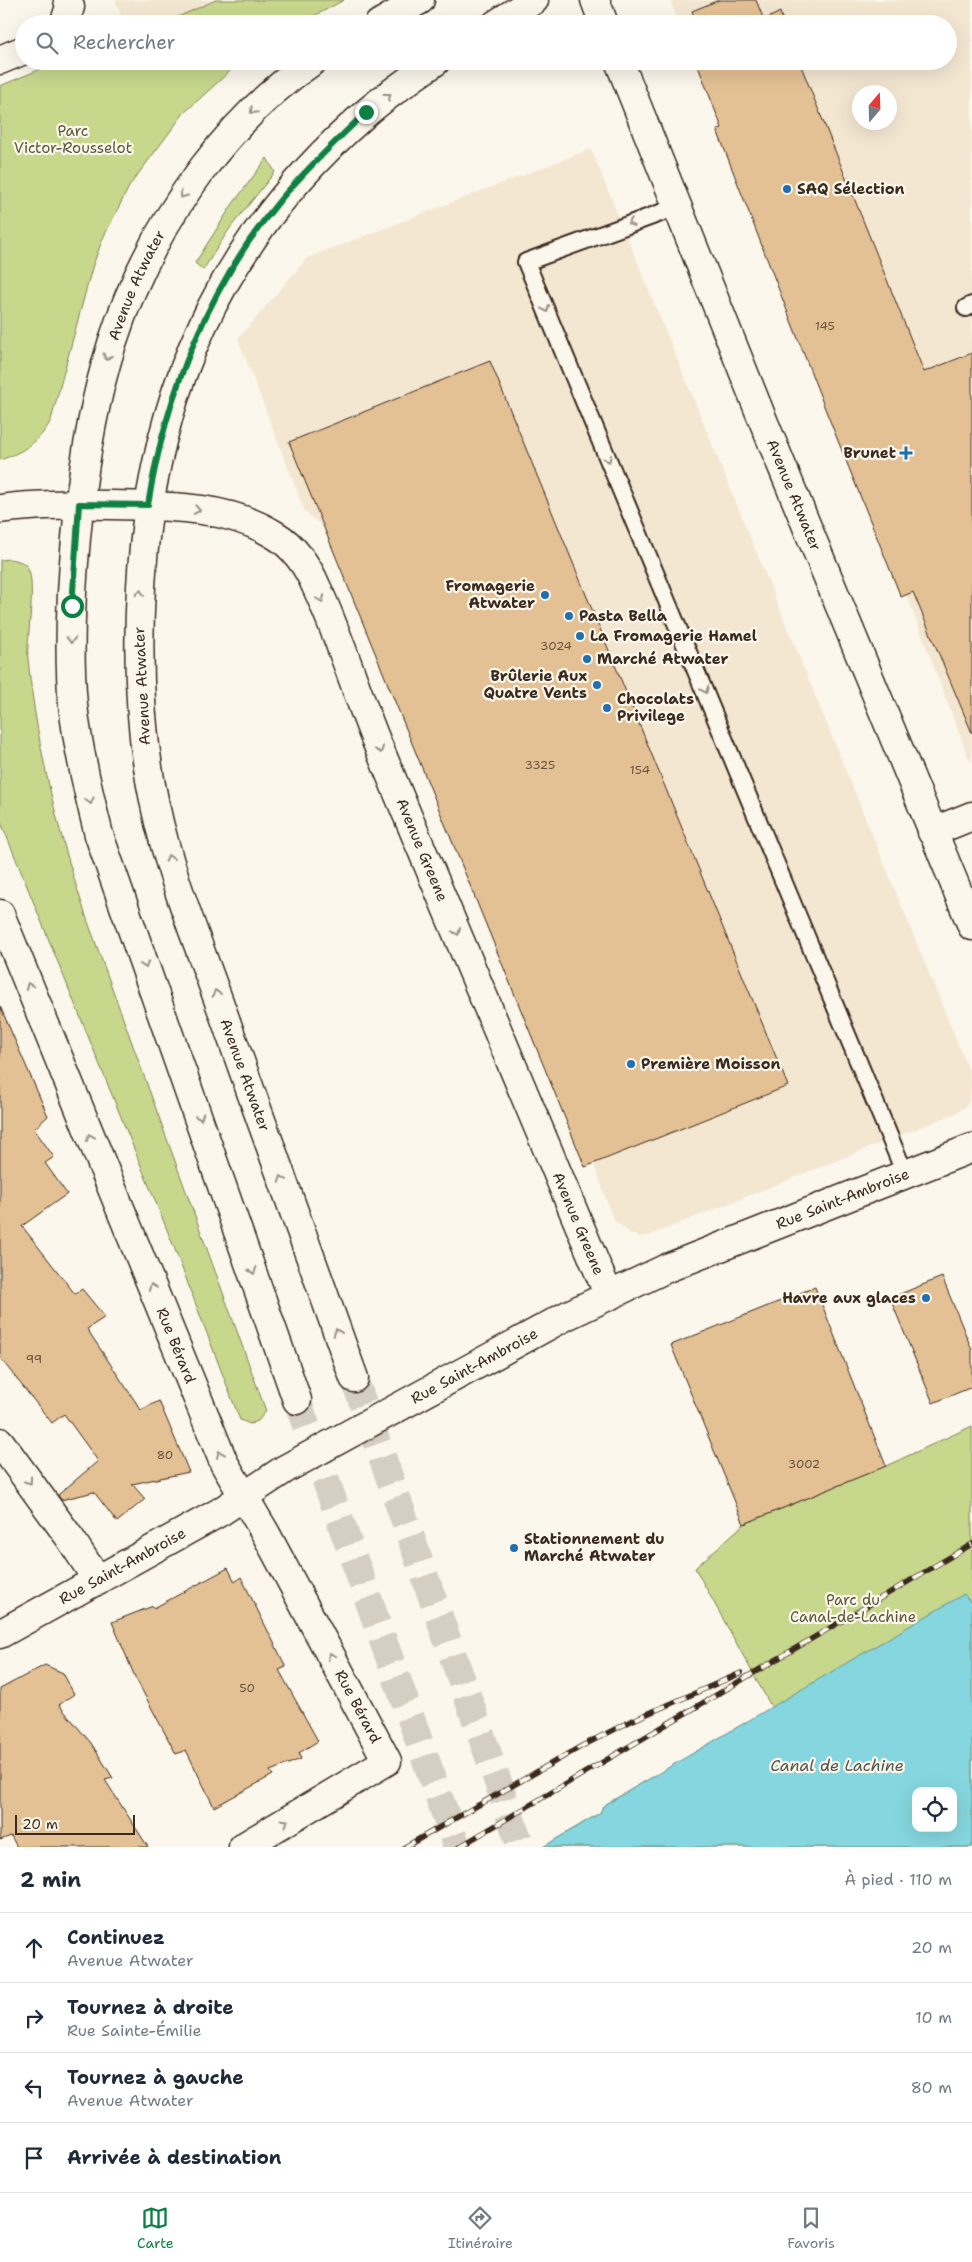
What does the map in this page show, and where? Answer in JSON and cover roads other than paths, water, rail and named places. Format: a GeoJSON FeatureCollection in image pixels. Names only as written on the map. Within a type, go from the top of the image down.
{"type":"FeatureCollection","features":[{"type":"Feature","properties":{"kind":"street"},"geometry":{"type":"LineString","coordinates":[[67,15],[70,7],[68,0]]}},
{"type":"Feature","properties":{"kind":"street"},"geometry":{"type":"LineString","coordinates":[[394,15],[420,0]]}},
{"type":"Feature","properties":{"kind":"street"},"geometry":{"type":"LineString","coordinates":[[510,15],[534,0]]}},
{"type":"Feature","properties":{"kind":"street"},"geometry":{"type":"LineString","coordinates":[[595,0],[601,15]]}},
{"type":"Feature","properties":{"kind":"street"},"geometry":{"type":"LineString","coordinates":[[0,60],[15,54]]}},
{"type":"Feature","properties":{"kind":"street","name":"Avenue Atwater"},"geometry":{"type":"LineString","coordinates":[[297,1400],[99,835],[86,784],[73,703],[71,665],[73,565],[87,440],[103,371],[122,312],[152,245],[186,190],[229,135],[271,92],[301,70]]}},
{"type":"Feature","properties":{"kind":"street","name":"Avenue Atwater"},"geometry":{"type":"LineString","coordinates":[[354,1378],[178,886],[155,806],[143,736],[138,672],[141,570],[148,505],[163,433],[183,372],[207,315],[238,258],[281,200],[325,151],[366,112],[424,70]]}},
{"type":"Feature","properties":{"kind":"street","name":"Avenue Atwater"},"geometry":{"type":"LineString","coordinates":[[623,70],[763,422],[972,926]]}},
{"type":"Feature","properties":{"kind":"street","name":"Avenue Greene"},"geometry":{"type":"LineString","coordinates":[[0,509],[79,504],[175,506],[229,516],[253,524],[275,535],[291,547],[316,586],[362,706],[609,1296]]}},
{"type":"Feature","properties":{"kind":"street"},"geometry":{"type":"LineString","coordinates":[[932,832],[972,816]]}},
{"type":"Feature","properties":{"kind":"street","name":"Rue Bérard"},"geometry":{"type":"LineString","coordinates":[[0,914],[224,1463],[244,1496],[387,1761],[243,1847]]}},
{"type":"Feature","properties":{"kind":"street","name":"Rue Saint-Ambroise"},"geometry":{"type":"LineString","coordinates":[[0,1634],[220,1512],[286,1469],[568,1315],[667,1268],[972,1148]]}},
{"type":"Feature","properties":{"kind":"street"},"geometry":{"type":"LineString","coordinates":[[0,1442],[75,1545],[98,1581]]}},
{"type":"Feature","properties":{"kind":"lane"},"geometry":{"type":"LineString","coordinates":[[677,207],[526,262],[905,1174]]}},
{"type":"Feature","properties":{"kind":"water","name":"Canal de Lachine"},"geometry":{"type":"Polygon","coordinates":[[[964,1594],[970,1602],[972,1601],[972,1847],[543,1847],[600,1813],[603,1806],[964,1594]]]}},
{"type":"Feature","properties":{"kind":"tunnel"},"geometry":{"type":"LineString","coordinates":[[354,1378],[521,1847]]}},
{"type":"Feature","properties":{"kind":"tunnel"},"geometry":{"type":"LineString","coordinates":[[297,1400],[457,1847]]}},
{"type":"Feature","properties":{"kind":"railway"},"geometry":{"type":"LineString","coordinates":[[459,1847],[972,1544]]}},
{"type":"Feature","properties":{"kind":"railway"},"geometry":{"type":"LineString","coordinates":[[405,1847],[582,1746],[631,1721],[741,1673]]}},
{"type":"Feature","properties":{"kind":"place","name":"SAQ Sélection"},"geometry":{"type":"Point","coordinates":[787,189]}},
{"type":"Feature","properties":{"kind":"place","name":"Brunet"},"geometry":{"type":"Point","coordinates":[906,453]}},
{"type":"Feature","properties":{"kind":"place","name":"Fromagerie Atwater"},"geometry":{"type":"Point","coordinates":[545,595]}},
{"type":"Feature","properties":{"kind":"place","name":"Pasta Bella"},"geometry":{"type":"Point","coordinates":[569,616]}},
{"type":"Feature","properties":{"kind":"place","name":"La Fromagerie Hamel"},"geometry":{"type":"Point","coordinates":[580,636]}},
{"type":"Feature","properties":{"kind":"place","name":"Marché Atwater"},"geometry":{"type":"Point","coordinates":[587,659]}},
{"type":"Feature","properties":{"kind":"place","name":"Brûlerie Aux Quatre Vents"},"geometry":{"type":"Point","coordinates":[597,685]}},
{"type":"Feature","properties":{"kind":"place","name":"Chocolats Privilege"},"geometry":{"type":"Point","coordinates":[607,708]}},
{"type":"Feature","properties":{"kind":"place","name":"Première Moisson"},"geometry":{"type":"Point","coordinates":[631,1064]}},
{"type":"Feature","properties":{"kind":"place","name":"Havre aux glaces"},"geometry":{"type":"Point","coordinates":[926,1298]}},
{"type":"Feature","properties":{"kind":"place","name":"Stationnement du Marché Atwater"},"geometry":{"type":"Point","coordinates":[514,1548]}},
{"type":"Feature","properties":{"kind":"park label","name":"Parc Victor-Rousselot"},"geometry":{"type":"Point","coordinates":[73,140]}},
{"type":"Feature","properties":{"kind":"park label","name":"Parc du Canal-de-Lachine"},"geometry":{"type":"Point","coordinates":[853,1608]}}]}
